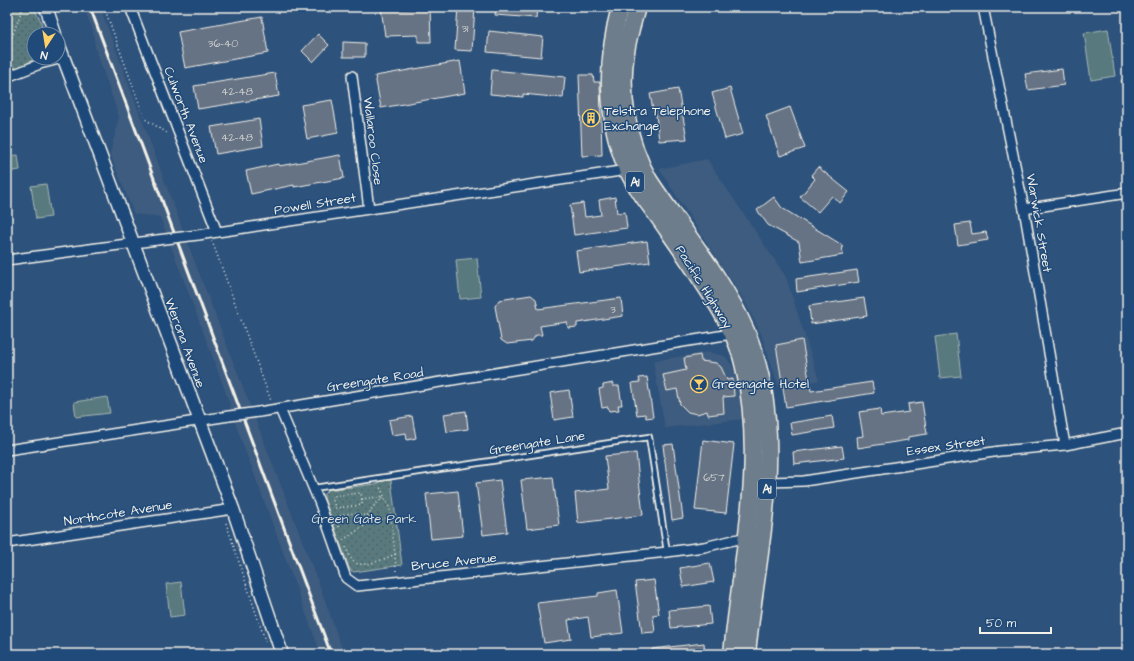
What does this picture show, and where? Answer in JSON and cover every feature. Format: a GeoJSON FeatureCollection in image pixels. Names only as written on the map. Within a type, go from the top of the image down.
{"type":"FeatureCollection","features":[{"type":"Feature","properties":{"kind":"highway","name":"Pacific Highway"},"geometry":{"type":"LineString","coordinates":[[620,7],[611,48],[610,90],[613,121],[618,144],[627,170],[646,200],[739,332],[758,363],[764,393],[769,449],[768,482],[747,654]]}},
{"type":"Feature","properties":{"kind":"highway","name":"Pacific Highway"},"geometry":{"type":"LineString","coordinates":[[637,7],[628,40],[625,66],[627,119],[632,143],[640,164],[649,180],[717,280],[739,332],[752,416],[754,464],[747,536],[732,654]]}},
{"type":"Feature","properties":{"kind":"street"},"geometry":{"type":"LineString","coordinates":[[46,7],[52,26]]}},
{"type":"Feature","properties":{"kind":"street","name":"Culworth Avenue"},"geometry":{"type":"LineString","coordinates":[[130,7],[217,232]]}},
{"type":"Feature","properties":{"kind":"street","name":"Warwick Street"},"geometry":{"type":"LineString","coordinates":[[983,7],[1024,208],[1065,445]]}},
{"type":"Feature","properties":{"kind":"street"},"geometry":{"type":"LineString","coordinates":[[7,77],[35,66]]}},
{"type":"Feature","properties":{"kind":"street","name":"Werona Avenue"},"geometry":{"type":"LineString","coordinates":[[66,66],[233,509],[282,654]]}},
{"type":"Feature","properties":{"kind":"street","name":"Wallaroo Close"},"geometry":{"type":"LineString","coordinates":[[352,76],[369,209]]}},
{"type":"Feature","properties":{"kind":"street","name":"Powell Street"},"geometry":{"type":"LineString","coordinates":[[7,260],[198,235],[627,170]]}},
{"type":"Feature","properties":{"kind":"street"},"geometry":{"type":"LineString","coordinates":[[1024,208],[1127,193]]}},
{"type":"Feature","properties":{"kind":"street","name":"Greengate Road"},"geometry":{"type":"LineString","coordinates":[[7,450],[259,412],[739,332]]}},
{"type":"Feature","properties":{"kind":"street","name":"Bruce Avenue"},"geometry":{"type":"LineString","coordinates":[[280,408],[314,488],[346,578],[357,586],[667,552],[704,547],[747,536]]}},
{"type":"Feature","properties":{"kind":"street","name":"Essex Street"},"geometry":{"type":"LineString","coordinates":[[768,482],[804,481],[1000,451],[1065,445],[1127,433]]}},
{"type":"Feature","properties":{"kind":"street","name":"Northcote Avenue"},"geometry":{"type":"LineString","coordinates":[[7,543],[233,509]]}},
{"type":"Feature","properties":{"kind":"lane","name":"Greengate Lane"},"geometry":{"type":"LineString","coordinates":[[314,488],[649,437],[667,552]]}},
{"type":"Feature","properties":{"kind":"path"},"geometry":{"type":"LineString","coordinates":[[7,44],[12,37],[23,7]]}},
{"type":"Feature","properties":{"kind":"path"},"geometry":{"type":"LineString","coordinates":[[104,7],[146,119],[182,142]]}},
{"type":"Feature","properties":{"kind":"path"},"geometry":{"type":"LineString","coordinates":[[217,232],[211,240],[271,400],[280,408]]}},
{"type":"Feature","properties":{"kind":"path"},"geometry":{"type":"LineString","coordinates":[[378,483],[385,496],[391,517],[397,582]]}},
{"type":"Feature","properties":{"kind":"path"},"geometry":{"type":"LineString","coordinates":[[360,493],[362,499],[362,505],[335,508],[332,496],[360,493]]}},
{"type":"Feature","properties":{"kind":"path"},"geometry":{"type":"LineString","coordinates":[[362,499],[385,496]]}},
{"type":"Feature","properties":{"kind":"path"},"geometry":{"type":"LineString","coordinates":[[370,522],[369,516],[371,507],[385,496]]}},
{"type":"Feature","properties":{"kind":"path"},"geometry":{"type":"LineString","coordinates":[[369,516],[357,513],[345,513],[338,517],[338,523],[343,540],[353,562],[358,564],[379,561],[395,554]]}},
{"type":"Feature","properties":{"kind":"path"},"geometry":{"type":"LineString","coordinates":[[343,540],[370,522],[391,517]]}},
{"type":"Feature","properties":{"kind":"path"},"geometry":{"type":"LineString","coordinates":[[225,522],[268,647]]}},
{"type":"Feature","properties":{"kind":"shaded area"},"geometry":{"type":"Polygon","coordinates":[[[83,7],[100,7],[194,260],[322,592],[344,654],[321,654],[160,217],[134,214],[110,154],[119,117],[95,47],[93,30],[83,7]]]}},
{"type":"Feature","properties":{"kind":"shaded area"},"geometry":{"type":"Polygon","coordinates":[[[707,159],[786,277],[819,380],[780,390],[761,334],[744,300],[659,169],[707,159]]]}},
{"type":"Feature","properties":{"kind":"shaded area"},"geometry":{"type":"Polygon","coordinates":[[[707,352],[725,356],[736,371],[744,419],[665,428],[653,361],[707,352]]]}},
{"type":"Feature","properties":{"kind":"green space"},"geometry":{"type":"Polygon","coordinates":[[[27,7],[34,9],[41,21],[42,26],[26,26],[26,64],[7,71],[7,8],[27,7]]]}},
{"type":"Feature","properties":{"kind":"green space"},"geometry":{"type":"Polygon","coordinates":[[[1108,29],[1115,76],[1091,80],[1084,33],[1108,29]]]}},
{"type":"Feature","properties":{"kind":"green space"},"geometry":{"type":"Polygon","coordinates":[[[1127,79],[1127,117],[1121,80],[1127,79]]]}},
{"type":"Feature","properties":{"kind":"green space"},"geometry":{"type":"Polygon","coordinates":[[[18,155],[20,170],[7,172],[7,156],[18,155]]]}},
{"type":"Feature","properties":{"kind":"green space"},"geometry":{"type":"Polygon","coordinates":[[[46,184],[51,217],[36,219],[31,186],[46,184]]]}},
{"type":"Feature","properties":{"kind":"green space"},"geometry":{"type":"Polygon","coordinates":[[[477,258],[481,297],[460,299],[456,260],[477,258]]]}},
{"type":"Feature","properties":{"kind":"green space"},"geometry":{"type":"Polygon","coordinates":[[[956,334],[961,376],[940,378],[935,337],[956,334]]]}},
{"type":"Feature","properties":{"kind":"green space"},"geometry":{"type":"Polygon","coordinates":[[[107,397],[110,413],[76,417],[74,402],[107,397]]]}},
{"type":"Feature","properties":{"kind":"green space","name":"Green Gate Park"},"geometry":{"type":"Polygon","coordinates":[[[391,480],[402,565],[354,572],[350,570],[324,498],[324,494],[328,490],[376,484],[382,481],[391,480]]]}},
{"type":"Feature","properties":{"kind":"green space"},"geometry":{"type":"Polygon","coordinates":[[[181,582],[185,615],[170,617],[166,584],[181,582]]]}},
{"type":"Feature","properties":{"kind":"building"},"geometry":{"type":"Polygon","coordinates":[[[391,7],[392,10],[430,7],[431,42],[418,42],[418,35],[385,36],[381,8],[391,7]]]}},
{"type":"Feature","properties":{"kind":"building"},"geometry":{"type":"Polygon","coordinates":[[[458,7],[475,7],[472,51],[455,50],[458,7]]]}},
{"type":"Feature","properties":{"kind":"building"},"geometry":{"type":"Polygon","coordinates":[[[496,7],[537,7],[536,18],[495,15],[496,7]]]}},
{"type":"Feature","properties":{"kind":"building"},"geometry":{"type":"Polygon","coordinates":[[[262,17],[268,53],[185,68],[178,32],[262,17]]]}},
{"type":"Feature","properties":{"kind":"building"},"geometry":{"type":"Polygon","coordinates":[[[489,31],[543,37],[541,57],[487,52],[489,31]]]}},
{"type":"Feature","properties":{"kind":"building"},"geometry":{"type":"Polygon","coordinates":[[[318,34],[329,45],[313,62],[302,51],[318,34]]]}},
{"type":"Feature","properties":{"kind":"building"},"geometry":{"type":"Polygon","coordinates":[[[343,42],[365,43],[365,57],[343,57],[343,42]]]}},
{"type":"Feature","properties":{"kind":"building"},"geometry":{"type":"Polygon","coordinates":[[[460,61],[465,93],[381,108],[375,76],[460,61]]]}},
{"type":"Feature","properties":{"kind":"building"},"geometry":{"type":"Polygon","coordinates":[[[1062,69],[1064,85],[1028,90],[1025,74],[1062,69]]]}},
{"type":"Feature","properties":{"kind":"building"},"geometry":{"type":"Polygon","coordinates":[[[492,70],[565,77],[563,98],[523,94],[523,97],[490,94],[492,70]]]}},
{"type":"Feature","properties":{"kind":"building"},"geometry":{"type":"Polygon","coordinates":[[[275,73],[279,96],[198,109],[194,86],[275,73]]]}},
{"type":"Feature","properties":{"kind":"building","name":"Telstra Telephone Exchange"},"geometry":{"type":"Polygon","coordinates":[[[579,75],[593,75],[594,82],[600,82],[602,155],[582,156],[579,75]]]}},
{"type":"Feature","properties":{"kind":"building"},"geometry":{"type":"Polygon","coordinates":[[[730,88],[743,134],[725,139],[712,93],[730,88]]]}},
{"type":"Feature","properties":{"kind":"building"},"geometry":{"type":"Polygon","coordinates":[[[678,89],[687,139],[659,141],[656,114],[654,115],[650,94],[678,89]]]}},
{"type":"Feature","properties":{"kind":"building"},"geometry":{"type":"Polygon","coordinates":[[[332,100],[338,133],[307,139],[301,105],[332,100]]]}},
{"type":"Feature","properties":{"kind":"building"},"geometry":{"type":"Polygon","coordinates":[[[790,107],[805,148],[780,156],[766,116],[790,107]]]}},
{"type":"Feature","properties":{"kind":"building"},"geometry":{"type":"Polygon","coordinates":[[[259,119],[263,146],[216,154],[211,127],[259,119]]]}},
{"type":"Feature","properties":{"kind":"building"},"geometry":{"type":"Polygon","coordinates":[[[340,155],[344,178],[294,187],[294,185],[251,194],[246,171],[278,164],[279,166],[340,155]]]}},
{"type":"Feature","properties":{"kind":"building"},"geometry":{"type":"Polygon","coordinates":[[[818,167],[849,192],[840,203],[832,196],[818,212],[800,197],[815,179],[811,175],[818,167]]]}},
{"type":"Feature","properties":{"kind":"building"},"geometry":{"type":"Polygon","coordinates":[[[615,197],[617,213],[625,212],[627,228],[574,235],[570,205],[583,203],[585,217],[601,215],[599,200],[615,197]]]}},
{"type":"Feature","properties":{"kind":"building"},"geometry":{"type":"Polygon","coordinates":[[[774,197],[782,208],[842,245],[843,255],[802,262],[799,242],[768,225],[757,210],[774,197]]]}},
{"type":"Feature","properties":{"kind":"building"},"geometry":{"type":"Polygon","coordinates":[[[970,223],[972,234],[986,232],[988,240],[958,245],[955,225],[970,223]]]}},
{"type":"Feature","properties":{"kind":"building"},"geometry":{"type":"Polygon","coordinates":[[[647,241],[650,262],[579,272],[576,251],[647,241]]]}},
{"type":"Feature","properties":{"kind":"building"},"geometry":{"type":"Polygon","coordinates":[[[857,270],[859,282],[797,292],[796,279],[857,270]]]}},
{"type":"Feature","properties":{"kind":"building"},"geometry":{"type":"Polygon","coordinates":[[[531,295],[536,299],[538,309],[621,298],[623,316],[577,323],[577,327],[568,328],[567,322],[540,326],[542,335],[536,335],[532,341],[507,344],[501,340],[495,306],[499,300],[531,295]]]}},
{"type":"Feature","properties":{"kind":"building"},"geometry":{"type":"Polygon","coordinates":[[[864,298],[867,316],[811,324],[809,306],[864,298]]]}},
{"type":"Feature","properties":{"kind":"building"},"geometry":{"type":"Polygon","coordinates":[[[802,340],[811,391],[872,382],[874,393],[786,407],[776,345],[802,340]]]}},
{"type":"Feature","properties":{"kind":"building","name":"Greengate Hotel"},"geometry":{"type":"Polygon","coordinates":[[[700,355],[701,361],[716,363],[721,367],[727,380],[733,379],[734,396],[723,397],[724,413],[708,415],[707,411],[697,414],[688,412],[680,404],[677,389],[667,391],[663,375],[686,370],[684,358],[700,355]]]}},
{"type":"Feature","properties":{"kind":"building"},"geometry":{"type":"Polygon","coordinates":[[[647,377],[653,417],[646,418],[645,414],[637,415],[632,383],[640,382],[639,378],[647,377]]]}},
{"type":"Feature","properties":{"kind":"building"},"geometry":{"type":"Polygon","coordinates":[[[613,383],[613,386],[619,386],[622,405],[618,405],[619,410],[609,411],[608,407],[602,408],[599,389],[603,388],[603,385],[613,383]]]}},
{"type":"Feature","properties":{"kind":"building"},"geometry":{"type":"Polygon","coordinates":[[[569,390],[573,417],[554,420],[550,393],[569,390]]]}},
{"type":"Feature","properties":{"kind":"building"},"geometry":{"type":"Polygon","coordinates":[[[922,402],[927,434],[908,437],[908,440],[858,448],[857,437],[863,436],[859,412],[880,409],[881,416],[909,412],[908,404],[922,402]]]}},
{"type":"Feature","properties":{"kind":"building"},"geometry":{"type":"Polygon","coordinates":[[[466,411],[468,429],[447,432],[444,414],[466,411]]]}},
{"type":"Feature","properties":{"kind":"building"},"geometry":{"type":"Polygon","coordinates":[[[412,416],[416,438],[407,440],[406,433],[392,435],[389,420],[412,416]]]}},
{"type":"Feature","properties":{"kind":"building"},"geometry":{"type":"Polygon","coordinates":[[[832,416],[834,428],[792,435],[790,423],[832,416]]]}},
{"type":"Feature","properties":{"kind":"building"},"geometry":{"type":"Polygon","coordinates":[[[703,440],[734,444],[726,513],[695,510],[703,440]]]}},
{"type":"Feature","properties":{"kind":"building"},"geometry":{"type":"Polygon","coordinates":[[[673,444],[683,518],[672,520],[663,445],[673,444]]]}},
{"type":"Feature","properties":{"kind":"building"},"geometry":{"type":"Polygon","coordinates":[[[842,446],[844,458],[794,464],[793,452],[842,446]]]}},
{"type":"Feature","properties":{"kind":"building"},"geometry":{"type":"Polygon","coordinates":[[[636,453],[643,515],[578,523],[575,493],[609,489],[605,456],[636,453]]]}},
{"type":"Feature","properties":{"kind":"building"},"geometry":{"type":"Polygon","coordinates":[[[553,477],[559,525],[527,529],[521,480],[553,477]]]}},
{"type":"Feature","properties":{"kind":"building"},"geometry":{"type":"Polygon","coordinates":[[[500,480],[507,532],[483,535],[476,483],[500,480]]]}},
{"type":"Feature","properties":{"kind":"building"},"geometry":{"type":"Polygon","coordinates":[[[458,491],[463,536],[431,539],[426,494],[458,491]]]}},
{"type":"Feature","properties":{"kind":"building"},"geometry":{"type":"Polygon","coordinates":[[[710,563],[714,582],[683,587],[680,568],[710,563]]]}},
{"type":"Feature","properties":{"kind":"building"},"geometry":{"type":"Polygon","coordinates":[[[654,580],[659,614],[653,615],[655,632],[642,633],[635,582],[654,580]]]}},
{"type":"Feature","properties":{"kind":"building"},"geometry":{"type":"Polygon","coordinates":[[[617,590],[623,633],[591,637],[588,617],[568,620],[571,639],[544,643],[537,603],[598,596],[598,593],[617,590]]]}},
{"type":"Feature","properties":{"kind":"building"},"geometry":{"type":"Polygon","coordinates":[[[709,606],[711,624],[671,628],[669,610],[709,606]]]}},
{"type":"Feature","properties":{"kind":"building"},"geometry":{"type":"Polygon","coordinates":[[[704,643],[705,654],[652,654],[652,649],[704,643]]]}},
{"type":"Feature","properties":{"kind":"railway"},"geometry":{"type":"LineString","coordinates":[[90,7],[331,654]]}},
{"type":"Feature","properties":{"kind":"place","name":"Telstra Telephone Exchange"},"geometry":{"type":"Point","coordinates":[591,118]}},
{"type":"Feature","properties":{"kind":"place","name":"Greengate Hotel"},"geometry":{"type":"Point","coordinates":[699,384]}}]}
